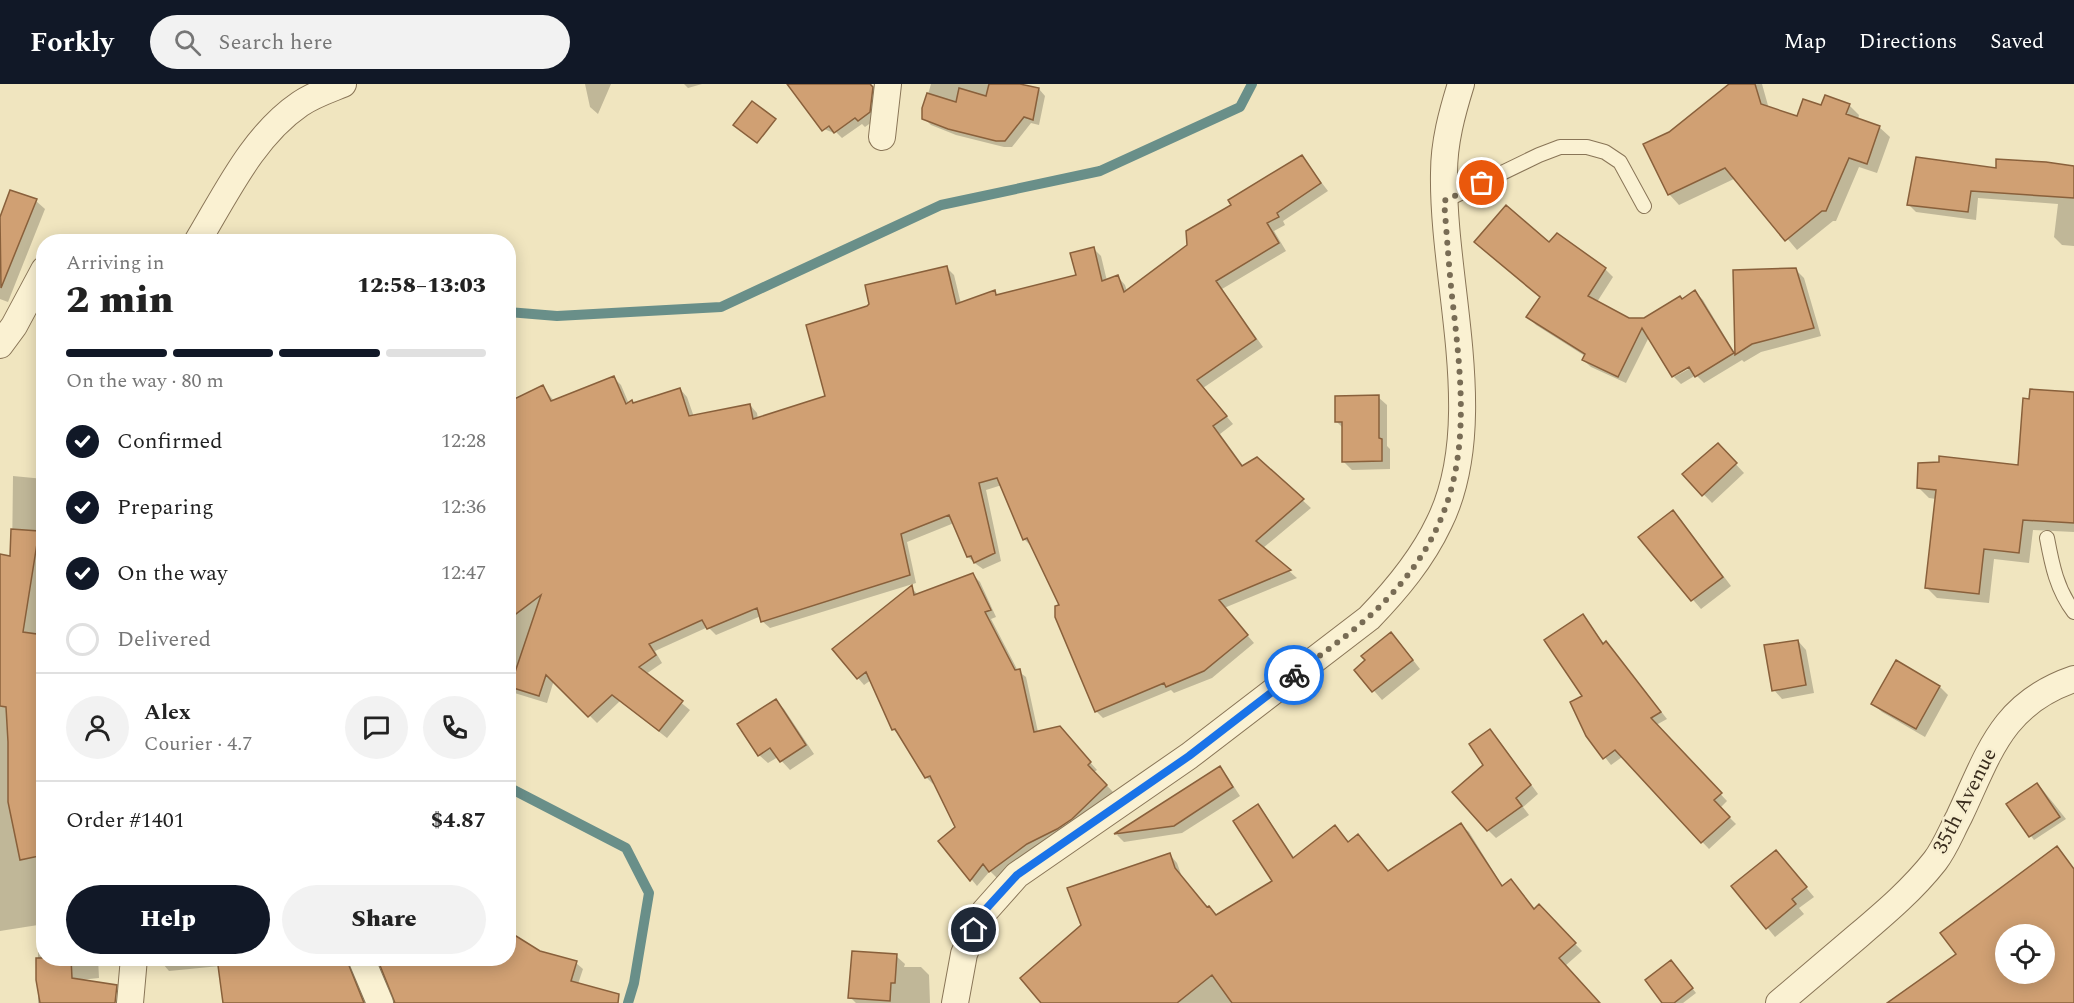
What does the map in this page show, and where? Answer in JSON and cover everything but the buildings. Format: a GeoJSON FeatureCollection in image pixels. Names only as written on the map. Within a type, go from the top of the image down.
{"type":"FeatureCollection","features":[{"type":"Feature","properties":{"kind":"street"},"geometry":{"type":"LineString","coordinates":[[202,234],[246,162],[272,128],[300,104],[343,84]]}},
{"type":"Feature","properties":{"kind":"street"},"geometry":{"type":"LineString","coordinates":[[882,137],[888,84]]}},
{"type":"Feature","properties":{"kind":"street"},"geometry":{"type":"LineString","coordinates":[[955,1003],[964,954],[974,930],[985,910],[1017,875],[1189,756],[1369,618],[1391,595],[1421,556],[1440,522],[1454,483],[1462,428],[1460,366],[1444,201],[1447,137],[1461,84]]}},
{"type":"Feature","properties":{"kind":"street"},"geometry":{"type":"LineString","coordinates":[[0,345],[14,326],[36,285]]}},
{"type":"Feature","properties":{"kind":"street","name":"35th Avenue"},"geometry":{"type":"LineString","coordinates":[[1779,1003],[1892,907],[1920,878],[1936,860],[1946,843],[1993,744],[2008,722],[2027,703],[2044,691],[2074,679]]}},
{"type":"Feature","properties":{"kind":"street"},"geometry":{"type":"LineString","coordinates":[[130,1003],[133,966]]}},
{"type":"Feature","properties":{"kind":"street"},"geometry":{"type":"LineString","coordinates":[[364,966],[380,1003]]}},
{"type":"Feature","properties":{"kind":"lane"},"geometry":{"type":"LineString","coordinates":[[1444,201],[1560,147],[1587,147],[1605,152],[1620,162],[1644,206]]}},
{"type":"Feature","properties":{"kind":"lane"},"geometry":{"type":"LineString","coordinates":[[2048,538],[2052,567],[2058,584],[2074,612]]}},
{"type":"Feature","properties":{"kind":"waterway"},"geometry":{"type":"LineString","coordinates":[[516,313],[557,316],[721,307],[941,205],[1100,171],[1240,107],[1252,84]]}},
{"type":"Feature","properties":{"kind":"waterway"},"geometry":{"type":"LineString","coordinates":[[516,791],[626,848],[649,893],[634,983],[628,1003]]}},
{"type":"Feature","properties":{"kind":"way so far"},"geometry":{"type":"LineString","coordinates":[[1294,675],[1369,618],[1391,595],[1421,556],[1440,522],[1454,483],[1462,428],[1460,366],[1444,201],[1482,183]]}},
{"type":"Feature","properties":{"kind":"route"},"geometry":{"type":"LineString","coordinates":[[974,930],[985,910],[1017,875],[1189,756],[1294,675]]}}]}
